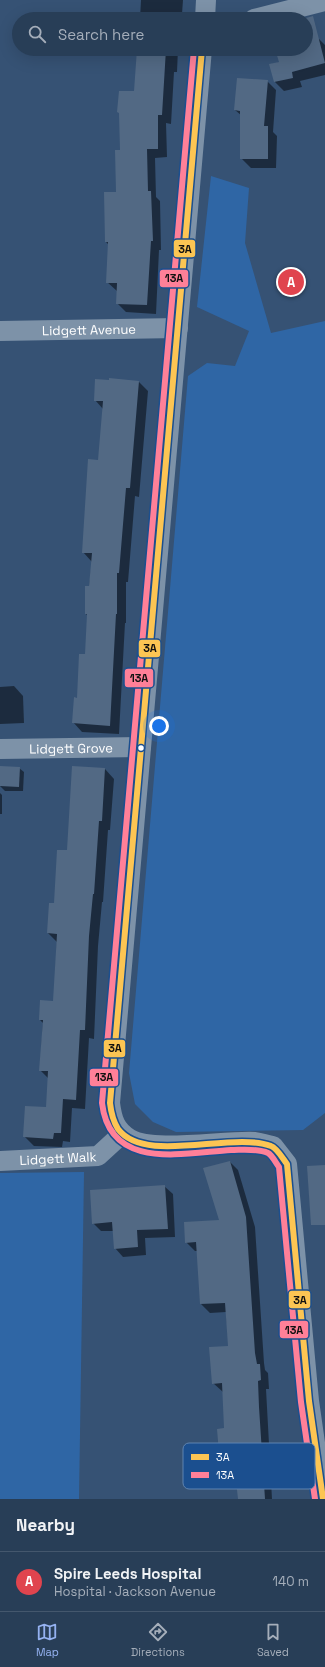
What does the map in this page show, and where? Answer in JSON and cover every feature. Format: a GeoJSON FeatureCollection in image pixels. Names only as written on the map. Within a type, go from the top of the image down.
{"type":"FeatureCollection","features":[{"type":"Feature","properties":{"kind":"street"},"geometry":{"type":"LineString","coordinates":[[205,12],[206,0]]}},
{"type":"Feature","properties":{"kind":"street"},"geometry":{"type":"LineString","coordinates":[[282,12],[325,1]]}},
{"type":"Feature","properties":{"kind":"street"},"geometry":{"type":"LineString","coordinates":[[201,56],[110,1103],[112,1119],[122,1134],[131,1140],[152,1145],[255,1142],[273,1146],[287,1164],[309,1401],[323,1499]]}},
{"type":"Feature","properties":{"kind":"street","name":"Lidgett Avenue"},"geometry":{"type":"LineString","coordinates":[[0,331],[178,328]]}},
{"type":"Feature","properties":{"kind":"street","name":"Lidgett Grove"},"geometry":{"type":"LineString","coordinates":[[0,749],[141,746]]}},
{"type":"Feature","properties":{"kind":"street","name":"Lidgett Walk"},"geometry":{"type":"LineString","coordinates":[[0,1161],[98,1156],[122,1134]]}},
{"type":"Feature","properties":{"kind":"shaded area"},"geometry":{"type":"Polygon","coordinates":[[[211,176],[249,188],[245,243],[271,333],[325,321],[325,1113],[303,1130],[176,1132],[153,1122],[135,1104],[129,1073],[188,376],[207,363],[235,366],[249,331],[197,307],[211,176]]]}},
{"type":"Feature","properties":{"kind":"shaded area"},"geometry":{"type":"Polygon","coordinates":[[[84,1172],[79,1499],[0,1499],[0,1173],[84,1172]]]}},
{"type":"Feature","properties":{"kind":"building"},"geometry":{"type":"Polygon","coordinates":[[[313,16],[325,63],[292,72],[293,78],[274,82],[269,64],[279,62],[277,56],[313,56],[313,16]]]}},
{"type":"Feature","properties":{"kind":"building"},"geometry":{"type":"Polygon","coordinates":[[[136,56],[166,56],[162,115],[158,115],[158,149],[147,149],[148,191],[151,191],[153,241],[151,241],[147,305],[116,304],[117,283],[106,283],[108,242],[105,242],[104,192],[116,192],[115,150],[120,150],[119,113],[117,112],[119,91],[134,91],[136,56]]]}},
{"type":"Feature","properties":{"kind":"building"},"geometry":{"type":"Polygon","coordinates":[[[237,78],[268,80],[264,126],[268,126],[268,159],[240,159],[240,111],[234,110],[237,78]]]}},
{"type":"Feature","properties":{"kind":"building"},"geometry":{"type":"Polygon","coordinates":[[[109,378],[139,381],[130,488],[126,488],[119,573],[117,573],[117,614],[110,726],[72,723],[74,697],[77,698],[79,654],[85,654],[87,614],[85,614],[85,586],[89,586],[92,553],[82,553],[88,459],[98,460],[103,401],[94,401],[95,379],[109,380],[109,378]]]}},
{"type":"Feature","properties":{"kind":"building"},"geometry":{"type":"Polygon","coordinates":[[[0,766],[20,767],[19,787],[0,786],[0,766]]]}},
{"type":"Feature","properties":{"kind":"building"},"geometry":{"type":"Polygon","coordinates":[[[72,766],[105,768],[102,821],[99,821],[94,894],[89,936],[85,1030],[80,1030],[76,1100],[63,1099],[61,1133],[54,1133],[53,1139],[23,1137],[25,1106],[46,1107],[48,1071],[39,1071],[43,1020],[39,1020],[40,1000],[53,1001],[57,934],[47,933],[49,903],[54,903],[57,850],[67,850],[72,766]]]}},
{"type":"Feature","properties":{"kind":"building"},"geometry":{"type":"Polygon","coordinates":[[[230,1161],[246,1217],[255,1353],[257,1364],[260,1364],[261,1380],[258,1381],[261,1443],[218,1443],[217,1429],[224,1428],[222,1383],[212,1384],[209,1347],[228,1346],[225,1303],[200,1304],[196,1242],[185,1243],[184,1222],[219,1220],[203,1168],[230,1161]]]}},
{"type":"Feature","properties":{"kind":"building"},"geometry":{"type":"Polygon","coordinates":[[[325,1165],[325,1225],[311,1225],[307,1166],[325,1165]]]}},
{"type":"Feature","properties":{"kind":"building"},"geometry":{"type":"Polygon","coordinates":[[[165,1185],[168,1229],[137,1230],[138,1247],[114,1249],[112,1222],[92,1224],[90,1190],[165,1185]]]}},
{"type":"Feature","properties":{"kind":"building"},"geometry":{"type":"Polygon","coordinates":[[[237,1489],[264,1489],[265,1499],[238,1499],[237,1489]]]}},
{"type":"Feature","properties":{"kind":"transit line","name":"13A"},"geometry":{"type":"LineString","coordinates":[[193,56],[102,1103],[108,1125],[119,1139],[133,1149],[151,1153],[171,1154],[231,1150],[259,1150],[268,1153],[279,1167],[301,1402],[307,1443]]}},
{"type":"Feature","properties":{"kind":"transit line","name":"3A"},"geometry":{"type":"LineString","coordinates":[[201,56],[110,1103],[112,1116],[118,1129],[131,1139],[148,1145],[168,1146],[254,1142],[273,1147],[278,1151],[287,1164],[309,1401],[315,1443]]}},
{"type":"Feature","properties":{"kind":"transit line","name":"3A"},"geometry":{"type":"LineString","coordinates":[[315,1443],[323,1499]]}},
{"type":"Feature","properties":{"kind":"transit line","name":"13A"},"geometry":{"type":"LineString","coordinates":[[314,1489],[315,1499]]}},
{"type":"Feature","properties":{"kind":"place","name":"Spire Leeds Hospital"},"geometry":{"type":"Point","coordinates":[291,282]}}]}
